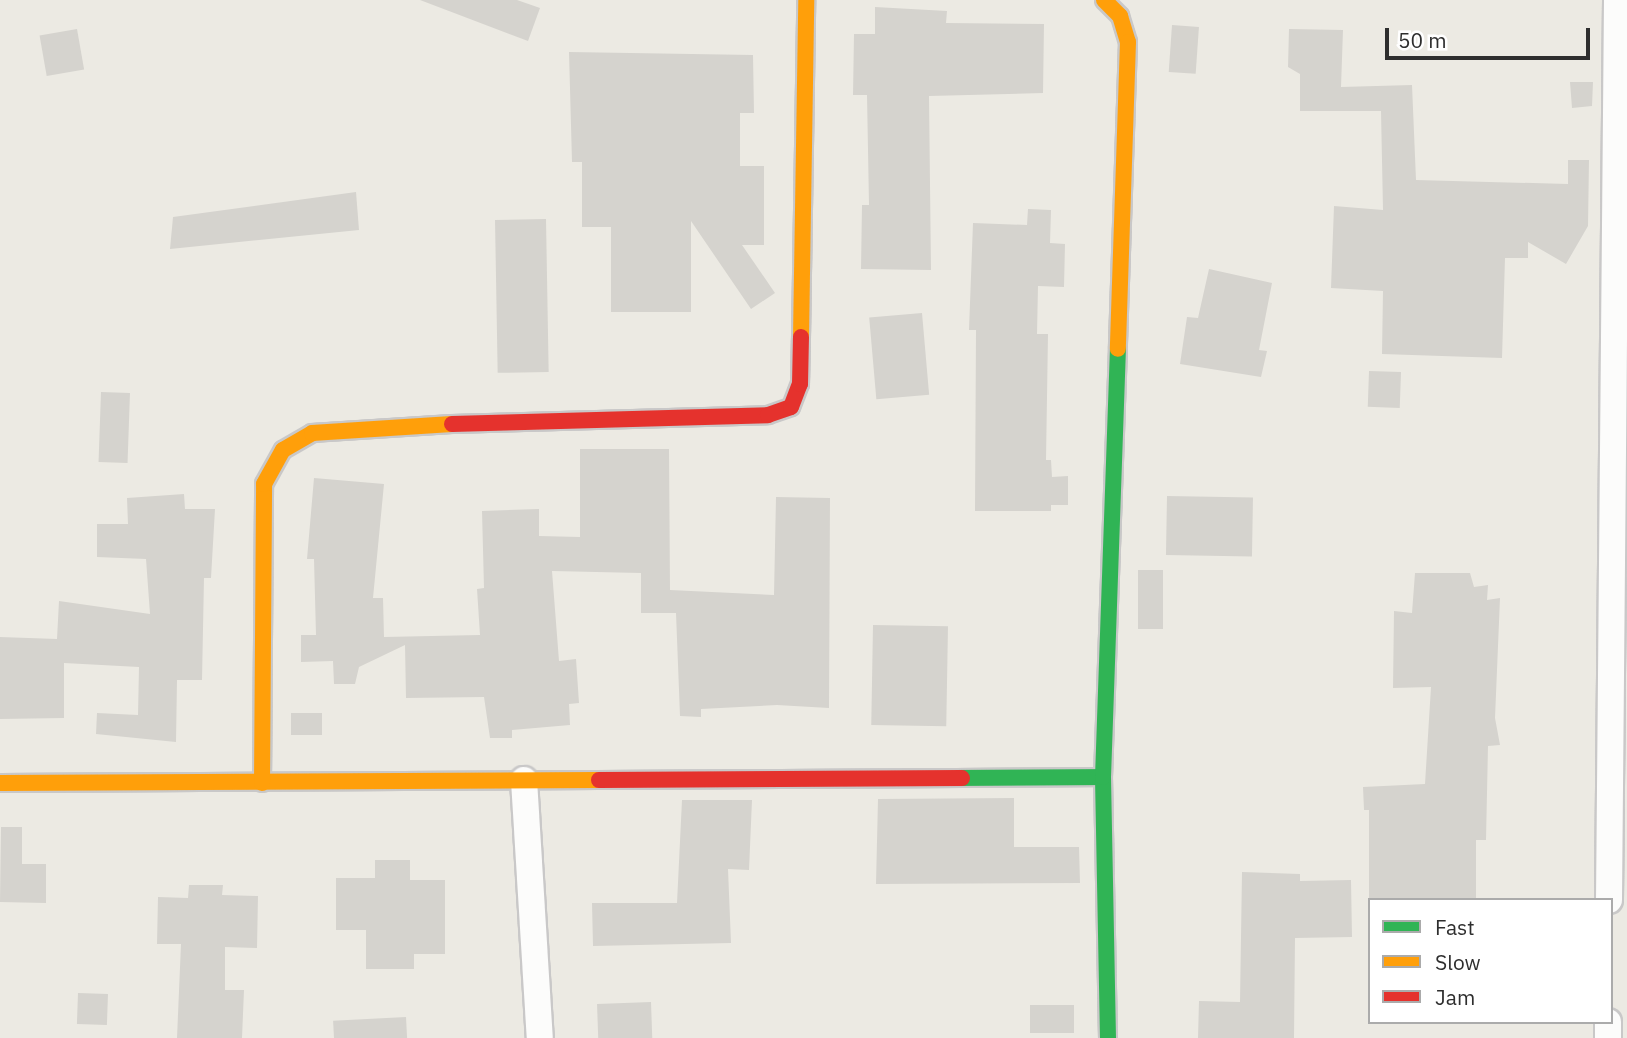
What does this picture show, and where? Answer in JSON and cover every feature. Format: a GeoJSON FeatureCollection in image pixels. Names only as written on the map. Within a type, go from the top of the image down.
{"type":"FeatureCollection","features":[{"type":"Feature","properties":{"kind":"street"},"geometry":{"type":"LineString","coordinates":[[262,783],[264,484],[283,450],[312,433],[463,423],[768,415],[791,407],[800,384],[806,0]]}},
{"type":"Feature","properties":{"kind":"street"},"geometry":{"type":"LineString","coordinates":[[1104,0],[1120,16],[1128,42],[1103,777],[1108,1038]]}},
{"type":"Feature","properties":{"kind":"street"},"geometry":{"type":"LineString","coordinates":[[1609,898],[1621,543],[1617,0]]}},
{"type":"Feature","properties":{"kind":"street"},"geometry":{"type":"LineString","coordinates":[[0,783],[1103,777]]}},
{"type":"Feature","properties":{"kind":"street"},"geometry":{"type":"LineString","coordinates":[[524,780],[540,1038]]}},
{"type":"Feature","properties":{"kind":"building"},"geometry":{"type":"Polygon","coordinates":[[[420,0],[517,0],[540,8],[528,41],[420,0]]]}},
{"type":"Feature","properties":{"kind":"building"},"geometry":{"type":"Polygon","coordinates":[[[875,7],[947,11],[946,23],[1044,24],[1043,93],[929,96],[931,270],[861,269],[862,205],[869,205],[867,95],[853,95],[854,34],[875,34],[875,7]]]}},
{"type":"Feature","properties":{"kind":"building"},"geometry":{"type":"Polygon","coordinates":[[[1172,25],[1199,27],[1196,74],[1169,72],[1172,25]]]}},
{"type":"Feature","properties":{"kind":"building"},"geometry":{"type":"Polygon","coordinates":[[[77,29],[84,69],[47,76],[40,36],[77,29]]]}},
{"type":"Feature","properties":{"kind":"building"},"geometry":{"type":"Polygon","coordinates":[[[1289,29],[1343,30],[1341,87],[1412,85],[1416,180],[1568,184],[1568,160],[1589,160],[1588,226],[1566,264],[1528,242],[1528,258],[1505,258],[1502,358],[1382,354],[1383,291],[1331,288],[1334,206],[1383,210],[1381,111],[1300,111],[1300,74],[1288,67],[1289,29]]]}},
{"type":"Feature","properties":{"kind":"building"},"geometry":{"type":"Polygon","coordinates":[[[569,52],[753,55],[754,113],[740,113],[740,166],[764,166],[764,245],[742,245],[775,293],[751,309],[691,221],[691,312],[611,312],[611,227],[582,227],[582,162],[572,162],[569,52]]]}},
{"type":"Feature","properties":{"kind":"building"},"geometry":{"type":"Polygon","coordinates":[[[1570,82],[1593,82],[1592,106],[1572,108],[1570,82]]]}},
{"type":"Feature","properties":{"kind":"building"},"geometry":{"type":"Polygon","coordinates":[[[356,192],[359,230],[170,249],[173,217],[356,192]]]}},
{"type":"Feature","properties":{"kind":"building"},"geometry":{"type":"Polygon","coordinates":[[[1028,209],[1051,210],[1050,243],[1065,244],[1064,287],[1038,286],[1037,334],[1048,334],[1046,460],[1051,460],[1052,477],[1068,476],[1068,505],[1051,505],[1051,511],[975,511],[976,330],[969,330],[973,223],[1027,225],[1028,209]]]}},
{"type":"Feature","properties":{"kind":"building"},"geometry":{"type":"Polygon","coordinates":[[[546,219],[549,372],[498,373],[495,220],[546,219]]]}},
{"type":"Feature","properties":{"kind":"building"},"geometry":{"type":"Polygon","coordinates":[[[1209,269],[1272,283],[1259,350],[1267,351],[1261,377],[1180,364],[1187,317],[1198,318],[1209,269]]]}},
{"type":"Feature","properties":{"kind":"building"},"geometry":{"type":"Polygon","coordinates":[[[922,313],[929,395],[876,399],[869,318],[922,313]]]}},
{"type":"Feature","properties":{"kind":"building"},"geometry":{"type":"Polygon","coordinates":[[[1369,371],[1401,372],[1400,408],[1368,407],[1369,371]]]}},
{"type":"Feature","properties":{"kind":"building"},"geometry":{"type":"Polygon","coordinates":[[[101,392],[130,393],[128,463],[99,462],[101,392]]]}},
{"type":"Feature","properties":{"kind":"building"},"geometry":{"type":"Polygon","coordinates":[[[580,449],[669,449],[670,590],[774,595],[776,497],[830,498],[829,708],[777,705],[701,709],[701,717],[680,716],[676,613],[641,613],[641,573],[552,571],[559,661],[576,659],[579,703],[569,704],[570,725],[512,730],[512,738],[490,738],[484,697],[406,698],[405,645],[359,667],[355,684],[334,684],[333,661],[301,662],[301,635],[316,635],[314,559],[307,559],[314,478],[384,484],[373,598],[383,598],[384,637],[480,635],[477,589],[484,588],[482,511],[539,509],[539,536],[580,537],[580,449]]]}},
{"type":"Feature","properties":{"kind":"building"},"geometry":{"type":"Polygon","coordinates":[[[184,494],[185,509],[215,509],[211,578],[204,578],[202,680],[177,680],[176,742],[96,734],[97,713],[138,715],[139,667],[64,663],[64,718],[0,719],[0,637],[57,639],[59,601],[150,614],[146,559],[97,557],[97,524],[128,524],[127,498],[184,494]]]}},
{"type":"Feature","properties":{"kind":"building"},"geometry":{"type":"Polygon","coordinates":[[[1167,496],[1253,498],[1252,556],[1166,555],[1167,496]]]}},
{"type":"Feature","properties":{"kind":"building"},"geometry":{"type":"Polygon","coordinates":[[[1138,570],[1163,570],[1163,629],[1138,629],[1138,570]]]}},
{"type":"Feature","properties":{"kind":"building"},"geometry":{"type":"Polygon","coordinates":[[[1415,573],[1470,573],[1474,587],[1488,585],[1487,600],[1500,598],[1495,718],[1500,745],[1488,746],[1486,840],[1476,840],[1476,898],[1369,898],[1369,810],[1364,810],[1363,787],[1425,784],[1431,687],[1393,688],[1394,611],[1412,613],[1415,573]]]}},
{"type":"Feature","properties":{"kind":"building"},"geometry":{"type":"Polygon","coordinates":[[[873,625],[948,626],[946,726],[871,725],[873,625]]]}},
{"type":"Feature","properties":{"kind":"building"},"geometry":{"type":"Polygon","coordinates":[[[291,713],[322,713],[322,735],[291,735],[291,713]]]}},
{"type":"Feature","properties":{"kind":"building"},"geometry":{"type":"Polygon","coordinates":[[[1014,798],[1014,847],[1079,847],[1080,883],[876,884],[878,799],[1014,798]]]}},
{"type":"Feature","properties":{"kind":"building"},"geometry":{"type":"Polygon","coordinates":[[[682,800],[752,800],[749,870],[728,869],[731,943],[593,946],[592,903],[677,903],[682,800]]]}},
{"type":"Feature","properties":{"kind":"building"},"geometry":{"type":"Polygon","coordinates":[[[1,827],[22,827],[22,864],[46,864],[46,903],[0,902],[1,827]]]}},
{"type":"Feature","properties":{"kind":"building"},"geometry":{"type":"Polygon","coordinates":[[[375,860],[410,860],[410,880],[445,880],[445,954],[414,954],[414,969],[366,969],[366,930],[336,930],[336,878],[375,878],[375,860]]]}},
{"type":"Feature","properties":{"kind":"building"},"geometry":{"type":"Polygon","coordinates":[[[1242,872],[1300,874],[1300,881],[1351,880],[1352,937],[1295,938],[1294,1038],[1198,1038],[1199,1001],[1240,1002],[1242,872]]]}},
{"type":"Feature","properties":{"kind":"building"},"geometry":{"type":"Polygon","coordinates":[[[189,885],[223,885],[222,895],[258,896],[257,948],[225,947],[225,990],[244,990],[242,1038],[177,1038],[181,944],[157,944],[158,897],[188,898],[189,885]]]}},
{"type":"Feature","properties":{"kind":"building"},"geometry":{"type":"Polygon","coordinates":[[[78,993],[108,994],[107,1025],[77,1024],[78,993]]]}},
{"type":"Feature","properties":{"kind":"building"},"geometry":{"type":"Polygon","coordinates":[[[651,1002],[652,1038],[598,1038],[597,1004],[651,1002]]]}},
{"type":"Feature","properties":{"kind":"building"},"geometry":{"type":"Polygon","coordinates":[[[1030,1005],[1074,1005],[1074,1033],[1030,1033],[1030,1005]]]}},
{"type":"Feature","properties":{"kind":"building"},"geometry":{"type":"Polygon","coordinates":[[[406,1017],[407,1038],[334,1038],[333,1021],[406,1017]]]}},
{"type":"Feature","properties":{"kind":"traffic: fast"},"geometry":{"type":"LineString","coordinates":[[1108,1038],[1103,777],[1118,349]]}},
{"type":"Feature","properties":{"kind":"traffic: fast"},"geometry":{"type":"LineString","coordinates":[[962,778],[1103,777]]}},
{"type":"Feature","properties":{"kind":"traffic: slow"},"geometry":{"type":"LineString","coordinates":[[801,337],[806,0]]}},
{"type":"Feature","properties":{"kind":"traffic: slow"},"geometry":{"type":"LineString","coordinates":[[1104,0],[1120,16],[1128,42],[1118,349]]}},
{"type":"Feature","properties":{"kind":"traffic: slow"},"geometry":{"type":"LineString","coordinates":[[262,783],[264,484],[283,450],[312,433],[452,424]]}},
{"type":"Feature","properties":{"kind":"traffic: slow"},"geometry":{"type":"LineString","coordinates":[[0,783],[599,780]]}},
{"type":"Feature","properties":{"kind":"traffic: jam"},"geometry":{"type":"LineString","coordinates":[[452,424],[768,415],[791,407],[800,384],[801,337]]}},
{"type":"Feature","properties":{"kind":"traffic: jam"},"geometry":{"type":"LineString","coordinates":[[599,780],[962,778]]}}]}
